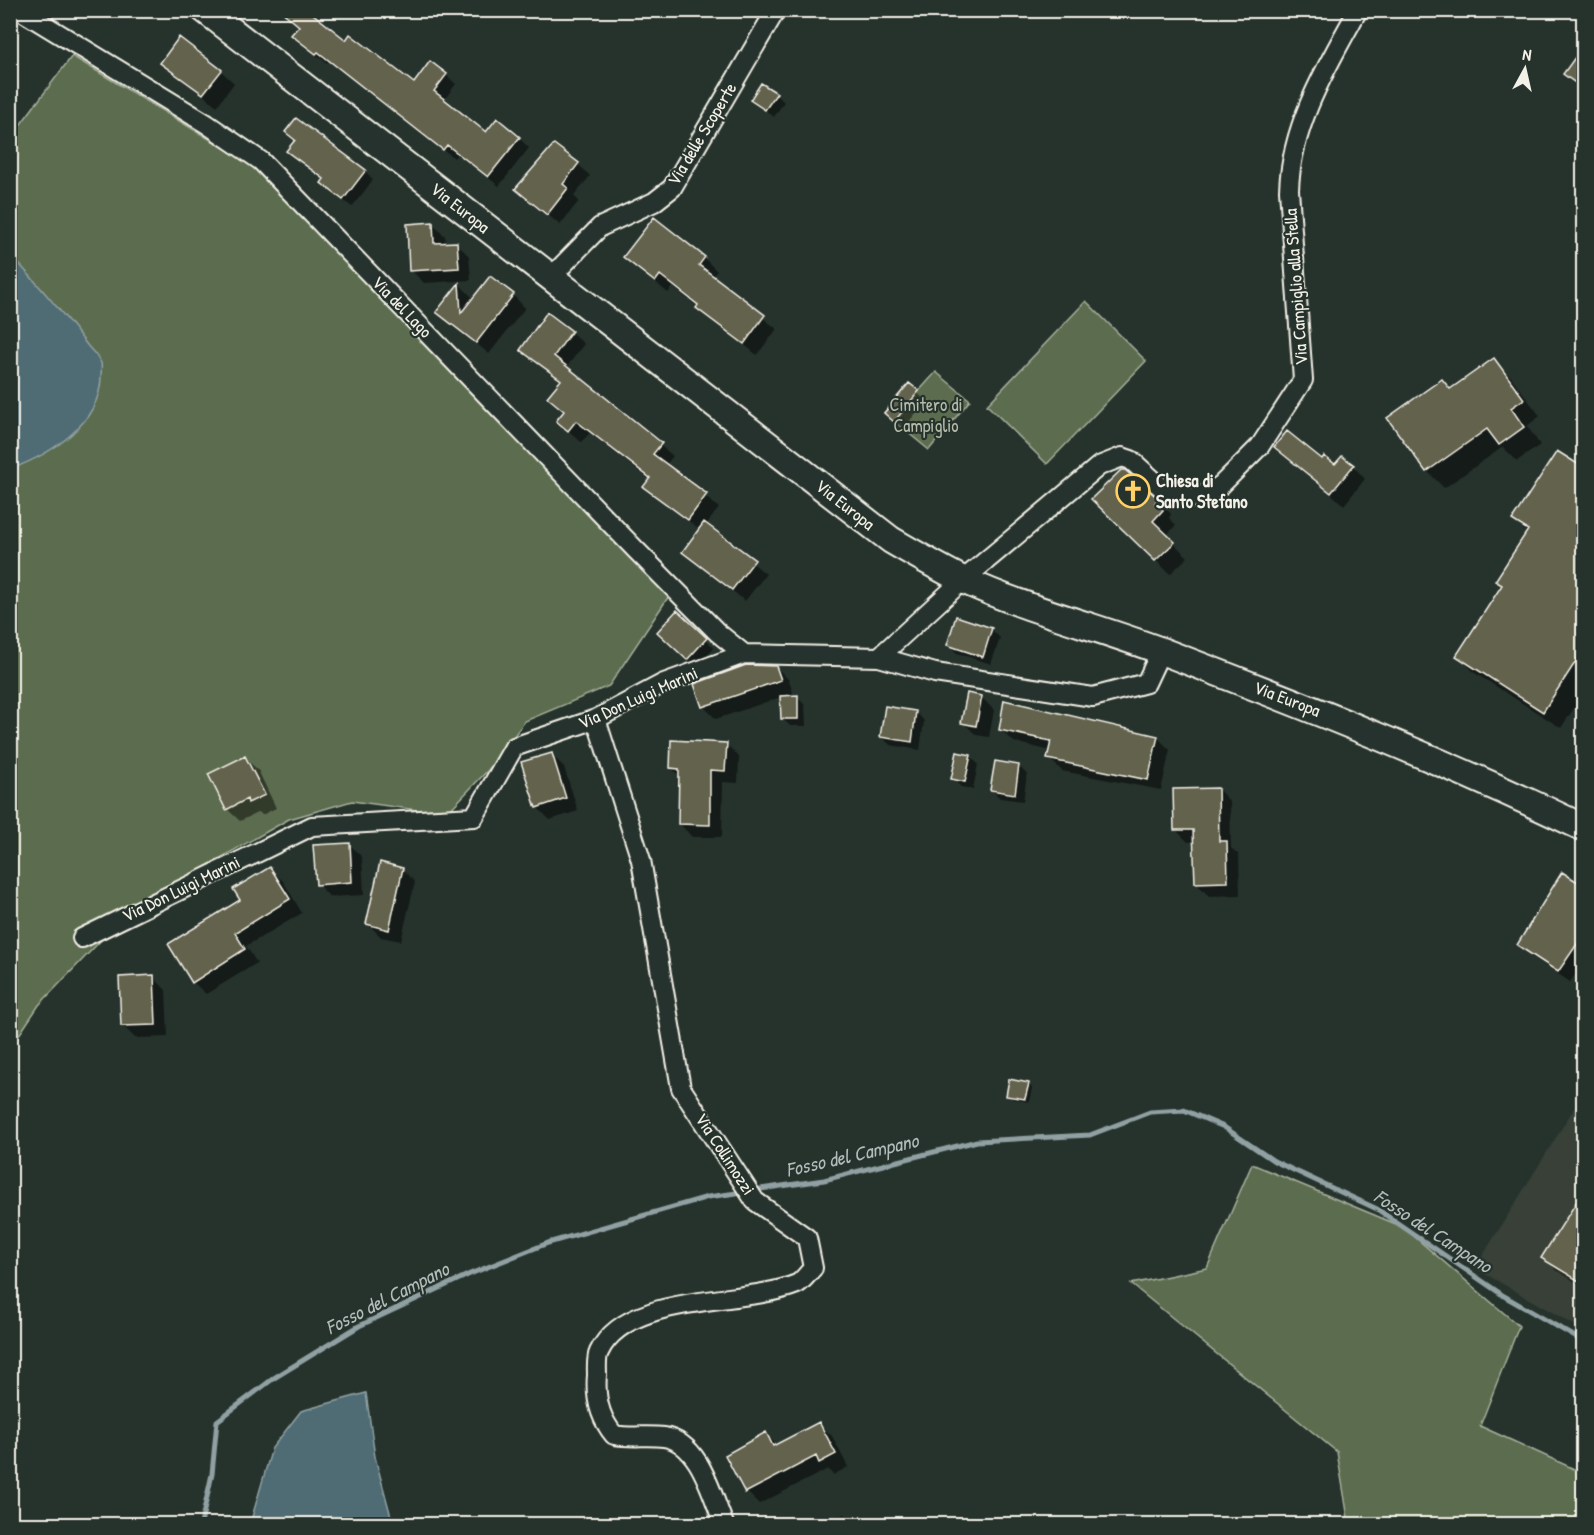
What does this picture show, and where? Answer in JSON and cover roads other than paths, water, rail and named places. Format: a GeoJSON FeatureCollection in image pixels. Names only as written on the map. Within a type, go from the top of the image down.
{"type":"FeatureCollection","features":[{"type":"Feature","properties":{"kind":"main road","name":"Via Europa"},"geometry":{"type":"LineString","coordinates":[[205,10],[891,540],[963,580],[1046,613],[1161,651],[1324,713],[1531,802],[1584,828]]}},
{"type":"Feature","properties":{"kind":"street","name":"Via del Lago"},"geometry":{"type":"LineString","coordinates":[[20,10],[207,124],[261,160],[644,558],[717,632],[744,654]]}},
{"type":"Feature","properties":{"kind":"street","name":"Via delle Scoperte"},"geometry":{"type":"LineString","coordinates":[[550,278],[600,227],[654,202],[672,188],[776,10]]}},
{"type":"Feature","properties":{"kind":"street","name":"Via Campiglio alla Stella"},"geometry":{"type":"LineString","coordinates":[[963,580],[1099,466],[1122,458],[1131,460],[1162,488],[1192,498],[1209,493],[1221,485],[1260,446],[1303,380],[1289,190],[1290,163],[1296,135],[1358,10]]}},
{"type":"Feature","properties":{"kind":"street"},"geometry":{"type":"LineString","coordinates":[[879,657],[963,580]]}},
{"type":"Feature","properties":{"kind":"street","name":"Via Don Luigi Marini"},"geometry":{"type":"LineString","coordinates":[[82,938],[312,826],[474,817],[514,747],[596,719],[664,683],[744,654],[879,657],[935,673],[1093,698],[1146,683],[1161,651]]}},
{"type":"Feature","properties":{"kind":"street","name":"Via Collimozzi"},"geometry":{"type":"LineString","coordinates":[[596,719],[641,860],[681,1088],[755,1201],[807,1238],[813,1268],[798,1283],[719,1301],[663,1309],[639,1317],[615,1332],[598,1353],[598,1405],[605,1424],[614,1435],[666,1437],[684,1444],[697,1461],[724,1524]]}},
{"type":"Feature","properties":{"kind":"water"},"geometry":{"type":"Polygon","coordinates":[[[10,254],[50,298],[101,363],[98,394],[83,423],[57,446],[11,469],[10,254]]]}},
{"type":"Feature","properties":{"kind":"water"},"geometry":{"type":"Polygon","coordinates":[[[366,1393],[375,1457],[393,1524],[250,1524],[272,1448],[301,1411],[366,1393]]]}},
{"type":"Feature","properties":{"kind":"waterway","name":"Fosso del Campano"},"geometry":{"type":"LineString","coordinates":[[753,1190],[824,1180],[977,1141],[1090,1135],[1150,1112],[1184,1110],[1224,1127],[1274,1161],[1377,1209],[1504,1296],[1584,1342]]}},
{"type":"Feature","properties":{"kind":"waterway","name":"Fosso del Campano"},"geometry":{"type":"LineString","coordinates":[[201,1524],[212,1474],[217,1421],[274,1378],[359,1326],[470,1274],[548,1243],[708,1197],[744,1192]]}},
{"type":"Feature","properties":{"kind":"place","name":"Chiesa di Santo Stefano"},"geometry":{"type":"Point","coordinates":[1133,491]}},
{"type":"Feature","properties":{"kind":"park label","name":"Cimitero di Campiglio"},"geometry":{"type":"Point","coordinates":[926,415]}}]}
